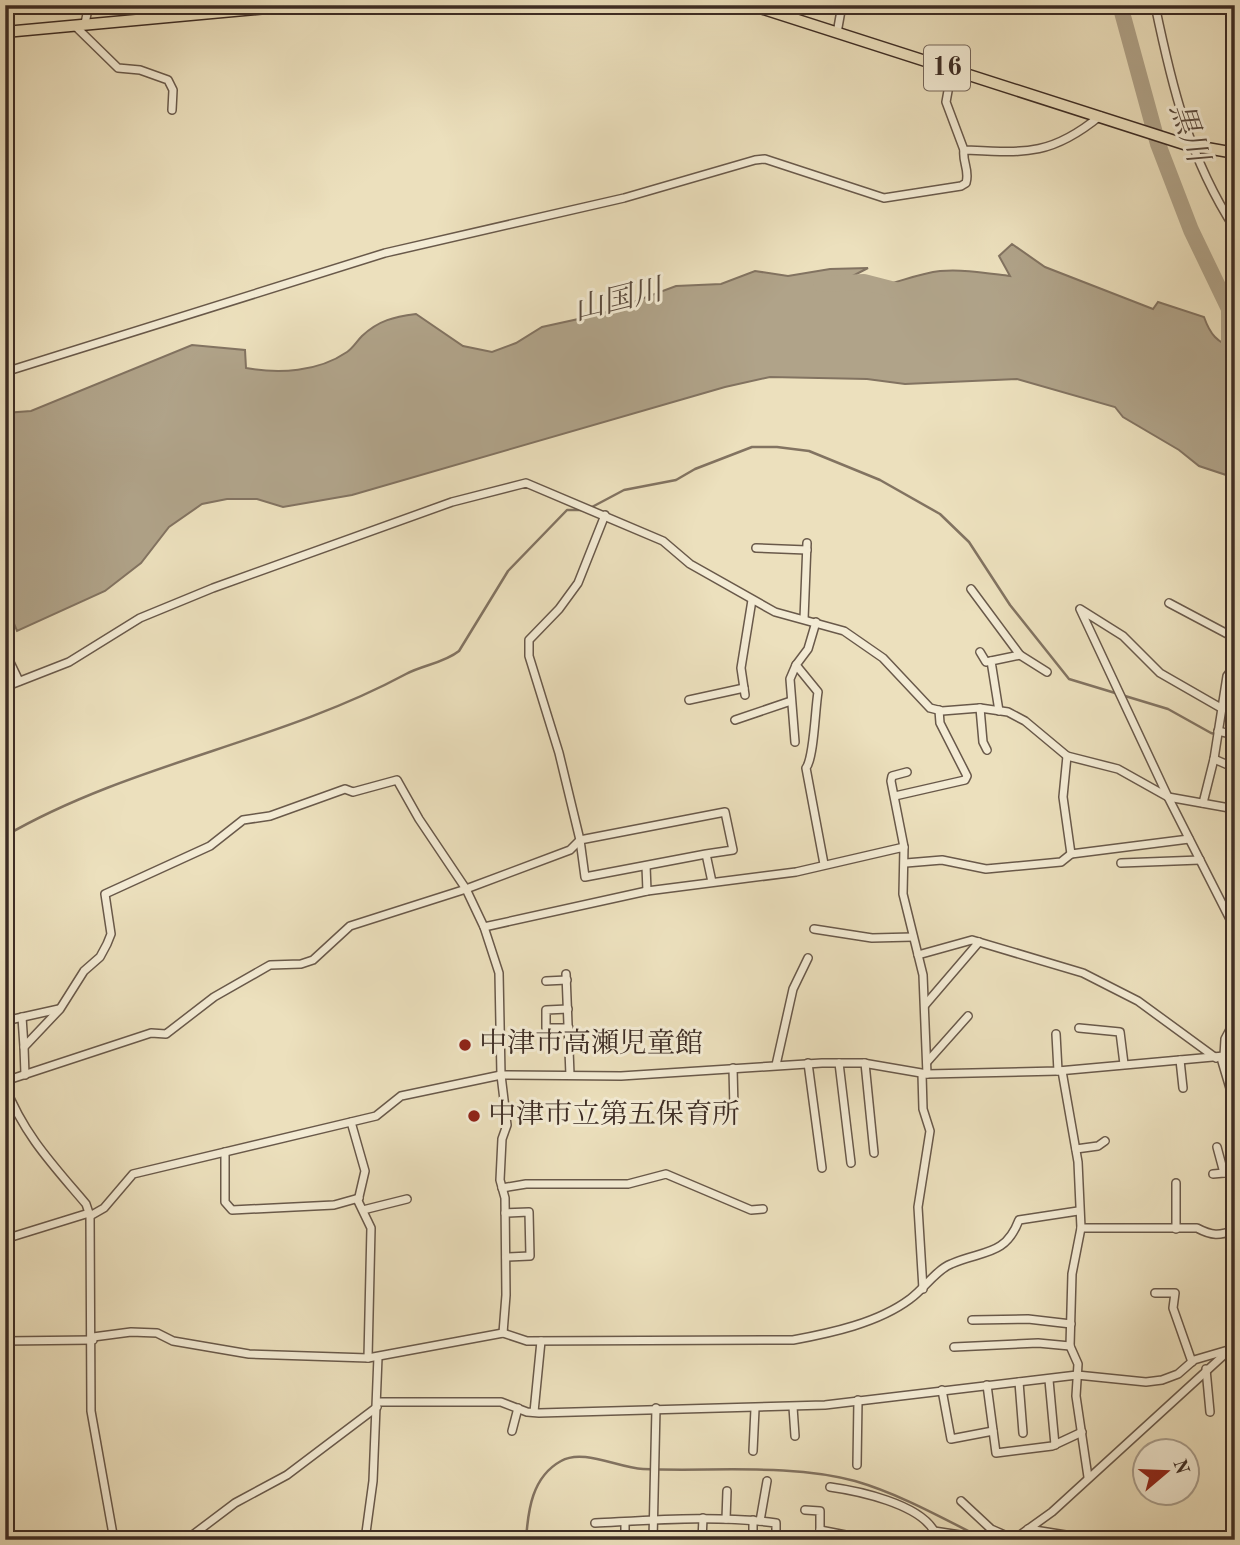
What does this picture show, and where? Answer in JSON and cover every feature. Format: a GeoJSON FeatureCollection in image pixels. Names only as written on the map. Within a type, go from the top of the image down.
{"type":"FeatureCollection","features":[{"type":"Feature","properties":{"kind":"main road"},"geometry":{"type":"LineString","coordinates":[[5,32],[299,5]]}},
{"type":"Feature","properties":{"kind":"main road","name":"16"},"geometry":{"type":"LineString","coordinates":[[751,5],[788,11],[837,33],[1188,144],[1235,153]]}},
{"type":"Feature","properties":{"kind":"street"},"geometry":{"type":"LineString","coordinates":[[89,5],[79,24],[118,68],[139,70],[168,80],[173,90],[172,110]]}},
{"type":"Feature","properties":{"kind":"street"},"geometry":{"type":"LineString","coordinates":[[158,18],[160,5]]}},
{"type":"Feature","properties":{"kind":"street"},"geometry":{"type":"LineString","coordinates":[[837,33],[842,5]]}},
{"type":"Feature","properties":{"kind":"street"},"geometry":{"type":"LineString","coordinates":[[1155,5],[1188,144],[1235,229]]}},
{"type":"Feature","properties":{"kind":"street"},"geometry":{"type":"LineString","coordinates":[[5,372],[385,253],[624,198],[755,160],[765,159],[884,198],[961,186],[967,183],[969,173],[963,158],[964,150],[946,102],[952,69]]}},
{"type":"Feature","properties":{"kind":"street"},"geometry":{"type":"LineString","coordinates":[[964,150],[1002,152],[1051,148],[1070,139],[1100,117]]}},
{"type":"Feature","properties":{"kind":"street"},"geometry":{"type":"LineString","coordinates":[[5,687],[69,662],[140,618],[213,589],[452,502],[526,483],[663,541],[690,564],[775,611],[844,631],[883,658],[930,708],[981,708],[999,711],[1025,721],[1067,756],[1118,769],[1168,797],[1235,809]]}},
{"type":"Feature","properties":{"kind":"street"},"geometry":{"type":"LineString","coordinates":[[5,1081],[150,1033],[166,1034],[214,997],[270,965],[301,964],[313,960],[350,926],[466,889],[570,850],[580,840],[725,812],[733,850],[585,877],[580,840],[559,753],[529,656],[529,640],[559,609],[578,583],[605,515]]}},
{"type":"Feature","properties":{"kind":"street"},"geometry":{"type":"LineString","coordinates":[[756,548],[807,547],[804,620]]}},
{"type":"Feature","properties":{"kind":"street"},"geometry":{"type":"LineString","coordinates":[[971,589],[1020,655],[1046,672]]}},
{"type":"Feature","properties":{"kind":"street"},"geometry":{"type":"LineString","coordinates":[[689,700],[745,692],[741,668],[752,600]]}},
{"type":"Feature","properties":{"kind":"street"},"geometry":{"type":"LineString","coordinates":[[1169,603],[1235,638]]}},
{"type":"Feature","properties":{"kind":"street"},"geometry":{"type":"LineString","coordinates":[[1221,708],[1160,673],[1123,636],[1080,608],[1168,797],[1235,929]]}},
{"type":"Feature","properties":{"kind":"street"},"geometry":{"type":"LineString","coordinates":[[794,742],[790,680],[796,664],[808,649],[816,622]]}},
{"type":"Feature","properties":{"kind":"street"},"geometry":{"type":"LineString","coordinates":[[5,652],[19,681]]}},
{"type":"Feature","properties":{"kind":"street"},"geometry":{"type":"LineString","coordinates":[[981,652],[986,662],[1020,655]]}},
{"type":"Feature","properties":{"kind":"street"},"geometry":{"type":"LineString","coordinates":[[991,661],[999,711]]}},
{"type":"Feature","properties":{"kind":"street"},"geometry":{"type":"LineString","coordinates":[[796,664],[818,692],[812,723],[812,760],[806,768],[824,864]]}},
{"type":"Feature","properties":{"kind":"street"},"geometry":{"type":"LineString","coordinates":[[1203,803],[1214,759],[1227,676],[1235,665]]}},
{"type":"Feature","properties":{"kind":"street"},"geometry":{"type":"LineString","coordinates":[[735,720],[792,701]]}},
{"type":"Feature","properties":{"kind":"street"},"geometry":{"type":"LineString","coordinates":[[981,708],[983,742],[987,750]]}},
{"type":"Feature","properties":{"kind":"street"},"geometry":{"type":"LineString","coordinates":[[895,796],[965,780],[967,776],[940,723],[939,710]]}},
{"type":"Feature","properties":{"kind":"street"},"geometry":{"type":"LineString","coordinates":[[1218,731],[1235,735]]}},
{"type":"Feature","properties":{"kind":"street"},"geometry":{"type":"LineString","coordinates":[[1067,756],[1063,797],[1071,854]]}},
{"type":"Feature","properties":{"kind":"street"},"geometry":{"type":"LineString","coordinates":[[1214,759],[1235,768]]}},
{"type":"Feature","properties":{"kind":"street"},"geometry":{"type":"LineString","coordinates":[[907,772],[892,776],[906,863],[903,894],[923,975],[925,1005],[926,1063],[923,1109],[930,1131],[918,1207],[923,1289]]}},
{"type":"Feature","properties":{"kind":"street"},"geometry":{"type":"LineString","coordinates":[[24,1047],[60,1009],[84,971],[100,957],[107,944],[111,934],[105,894],[210,846],[243,820],[270,816],[345,789],[353,792],[397,780],[419,820],[466,889],[484,927],[499,973],[500,1075],[507,1125],[502,1139],[506,1257],[503,1333]]}},
{"type":"Feature","properties":{"kind":"street"},"geometry":{"type":"LineString","coordinates":[[906,863],[942,860],[986,869],[1061,862],[1071,854],[1189,839]]}},
{"type":"Feature","properties":{"kind":"street"},"geometry":{"type":"LineString","coordinates":[[484,927],[647,891],[796,872],[904,847]]}},
{"type":"Feature","properties":{"kind":"street"},"geometry":{"type":"LineString","coordinates":[[706,855],[712,882]]}},
{"type":"Feature","properties":{"kind":"street"},"geometry":{"type":"LineString","coordinates":[[1121,863],[1200,860]]}},
{"type":"Feature","properties":{"kind":"street"},"geometry":{"type":"LineString","coordinates":[[646,866],[647,891]]}},
{"type":"Feature","properties":{"kind":"street"},"geometry":{"type":"LineString","coordinates":[[814,929],[872,938],[913,937]]}},
{"type":"Feature","properties":{"kind":"street"},"geometry":{"type":"LineString","coordinates":[[918,955],[972,940],[1083,973],[1138,1002],[1220,1057],[1235,1105]]}},
{"type":"Feature","properties":{"kind":"street"},"geometry":{"type":"LineString","coordinates":[[925,1005],[979,942]]}},
{"type":"Feature","properties":{"kind":"street"},"geometry":{"type":"LineString","coordinates":[[776,1065],[787,1028],[793,989],[808,958]]}},
{"type":"Feature","properties":{"kind":"street"},"geometry":{"type":"LineString","coordinates":[[546,981],[566,977],[570,1076]]}},
{"type":"Feature","properties":{"kind":"street"},"geometry":{"type":"LineString","coordinates":[[5,1021],[60,1009]]}},
{"type":"Feature","properties":{"kind":"street"},"geometry":{"type":"LineString","coordinates":[[568,1009],[546,1010],[546,1028],[569,1027]]}},
{"type":"Feature","properties":{"kind":"street"},"geometry":{"type":"LineString","coordinates":[[926,1063],[968,1016]]}},
{"type":"Feature","properties":{"kind":"street"},"geometry":{"type":"LineString","coordinates":[[22,1017],[25,1075]]}},
{"type":"Feature","properties":{"kind":"street"},"geometry":{"type":"LineString","coordinates":[[1220,1057],[1225,1039],[1235,1020]]}},
{"type":"Feature","properties":{"kind":"street"},"geometry":{"type":"LineString","coordinates":[[1079,1028],[1120,1032],[1124,1064]]}},
{"type":"Feature","properties":{"kind":"street"},"geometry":{"type":"LineString","coordinates":[[1056,1034],[1060,1071],[1076,1149],[1081,1228],[1073,1263],[1070,1346],[1078,1364],[1076,1396],[1088,1478]]}},
{"type":"Feature","properties":{"kind":"street"},"geometry":{"type":"LineString","coordinates":[[5,1239],[103,1208],[133,1174],[376,1116],[401,1096],[500,1075],[621,1076],[808,1063],[865,1063],[924,1074],[1060,1071],[1235,1055]]}},
{"type":"Feature","properties":{"kind":"street"},"geometry":{"type":"LineString","coordinates":[[1180,1060],[1182,1088]]}},
{"type":"Feature","properties":{"kind":"street"},"geometry":{"type":"LineString","coordinates":[[808,1063],[822,1168]]}},
{"type":"Feature","properties":{"kind":"street"},"geometry":{"type":"LineString","coordinates":[[839,1063],[851,1163]]}},
{"type":"Feature","properties":{"kind":"street"},"geometry":{"type":"LineString","coordinates":[[865,1063],[874,1153]]}},
{"type":"Feature","properties":{"kind":"street"},"geometry":{"type":"LineString","coordinates":[[733,1068],[734,1109]]}},
{"type":"Feature","properties":{"kind":"street"},"geometry":{"type":"LineString","coordinates":[[5,1086],[17,1117],[29,1136],[86,1204],[89,1214],[93,1338],[91,1411],[114,1540]]}},
{"type":"Feature","properties":{"kind":"street"},"geometry":{"type":"LineString","coordinates":[[351,1122],[365,1171],[359,1198],[371,1228],[368,1358]]}},
{"type":"Feature","properties":{"kind":"street"},"geometry":{"type":"LineString","coordinates":[[1076,1149],[1098,1146],[1105,1141]]}},
{"type":"Feature","properties":{"kind":"street"},"geometry":{"type":"LineString","coordinates":[[1217,1147],[1224,1173]]}},
{"type":"Feature","properties":{"kind":"street"},"geometry":{"type":"LineString","coordinates":[[225,1152],[225,1202],[232,1210],[334,1205],[359,1198]]}},
{"type":"Feature","properties":{"kind":"street"},"geometry":{"type":"LineString","coordinates":[[1213,1174],[1235,1172]]}},
{"type":"Feature","properties":{"kind":"street"},"geometry":{"type":"LineString","coordinates":[[502,1188],[526,1184],[628,1184],[666,1174],[751,1210],[763,1209]]}},
{"type":"Feature","properties":{"kind":"street"},"geometry":{"type":"LineString","coordinates":[[1176,1183],[1176,1229]]}},
{"type":"Feature","properties":{"kind":"street"},"geometry":{"type":"LineString","coordinates":[[363,1210],[407,1199]]}},
{"type":"Feature","properties":{"kind":"street"},"geometry":{"type":"LineString","coordinates":[[5,1341],[93,1338],[131,1332],[157,1333],[173,1340],[249,1354],[368,1358],[503,1333],[527,1342],[793,1340],[834,1332],[908,1301],[948,1265],[977,1257],[1001,1246],[1013,1237],[1019,1220],[1078,1211]]}},
{"type":"Feature","properties":{"kind":"street"},"geometry":{"type":"LineString","coordinates":[[505,1213],[529,1212],[530,1256],[506,1257]]}},
{"type":"Feature","properties":{"kind":"street"},"geometry":{"type":"LineString","coordinates":[[1081,1228],[1197,1228],[1209,1235],[1220,1236],[1235,1230]]}},
{"type":"Feature","properties":{"kind":"street"},"geometry":{"type":"LineString","coordinates":[[1155,1293],[1175,1293],[1174,1308],[1192,1362]]}},
{"type":"Feature","properties":{"kind":"street"},"geometry":{"type":"LineString","coordinates":[[972,1320],[1028,1320],[1071,1324]]}},
{"type":"Feature","properties":{"kind":"street"},"geometry":{"type":"LineString","coordinates":[[534,1412],[541,1341]]}},
{"type":"Feature","properties":{"kind":"street"},"geometry":{"type":"LineString","coordinates":[[954,1347],[1038,1343],[1070,1346]]}},
{"type":"Feature","properties":{"kind":"street"},"geometry":{"type":"LineString","coordinates":[[186,1540],[235,1503],[296,1469],[377,1405],[501,1402],[534,1412],[793,1407],[1077,1375],[1154,1381],[1178,1374],[1192,1362],[1232,1349]]}},
{"type":"Feature","properties":{"kind":"street"},"geometry":{"type":"LineString","coordinates":[[961,1501],[991,1529],[1013,1539],[1052,1512],[1206,1369],[1232,1349]]}},
{"type":"Feature","properties":{"kind":"street"},"geometry":{"type":"LineString","coordinates":[[365,1540],[373,1481],[378,1357]]}},
{"type":"Feature","properties":{"kind":"street"},"geometry":{"type":"LineString","coordinates":[[1206,1369],[1210,1412]]}},
{"type":"Feature","properties":{"kind":"street"},"geometry":{"type":"LineString","coordinates":[[1049,1380],[1055,1445]]}},
{"type":"Feature","properties":{"kind":"street"},"geometry":{"type":"LineString","coordinates":[[1019,1382],[1023,1433]]}},
{"type":"Feature","properties":{"kind":"street"},"geometry":{"type":"LineString","coordinates":[[987,1385],[996,1453],[1055,1445],[1082,1432]]}},
{"type":"Feature","properties":{"kind":"street"},"geometry":{"type":"LineString","coordinates":[[942,1390],[951,1438],[993,1432]]}},
{"type":"Feature","properties":{"kind":"street"},"geometry":{"type":"LineString","coordinates":[[857,1465],[858,1400]]}},
{"type":"Feature","properties":{"kind":"street"},"geometry":{"type":"LineString","coordinates":[[793,1407],[795,1436]]}},
{"type":"Feature","properties":{"kind":"street"},"geometry":{"type":"LineString","coordinates":[[512,1431],[518,1408]]}},
{"type":"Feature","properties":{"kind":"street"},"geometry":{"type":"LineString","coordinates":[[653,1540],[656,1408]]}},
{"type":"Feature","properties":{"kind":"street"},"geometry":{"type":"LineString","coordinates":[[753,1451],[755,1409]]}},
{"type":"Feature","properties":{"kind":"street"},"geometry":{"type":"LineString","coordinates":[[753,1540],[767,1481]]}},
{"type":"Feature","properties":{"kind":"street"},"geometry":{"type":"LineString","coordinates":[[830,1487],[853,1490],[900,1506],[930,1523],[934,1531],[931,1540]]}},
{"type":"Feature","properties":{"kind":"street"},"geometry":{"type":"LineString","coordinates":[[726,1519],[727,1491]]}},
{"type":"Feature","properties":{"kind":"street"},"geometry":{"type":"LineString","coordinates":[[805,1510],[820,1511],[820,1540]]}},
{"type":"Feature","properties":{"kind":"street"},"geometry":{"type":"LineString","coordinates":[[702,1540],[703,1518]]}},
{"type":"Feature","properties":{"kind":"street"},"geometry":{"type":"LineString","coordinates":[[595,1523],[703,1518],[756,1521],[776,1523],[776,1540]]}},
{"type":"Feature","properties":{"kind":"street"},"geometry":{"type":"LineString","coordinates":[[625,1522],[625,1540]]}},
{"type":"Feature","properties":{"kind":"street"},"geometry":{"type":"LineString","coordinates":[[1027,1529],[1097,1540]]}},
{"type":"Feature","properties":{"kind":"street"},"geometry":{"type":"LineString","coordinates":[[820,1530],[871,1540]]}},
{"type":"Feature","properties":{"kind":"street"},"geometry":{"type":"LineString","coordinates":[[934,1531],[960,1535]]}},
{"type":"Feature","properties":{"kind":"shaded area"},"geometry":{"type":"Polygon","coordinates":[[[1012,244],[1045,267],[1153,309],[1158,302],[1204,317],[1215,337],[1235,348],[1235,482],[1226,475],[1199,466],[1179,450],[1123,417],[1115,407],[1017,379],[905,384],[867,379],[770,377],[725,387],[352,495],[283,507],[257,499],[227,499],[202,504],[169,527],[141,563],[105,591],[17,631],[5,602],[5,413],[31,411],[192,345],[245,350],[246,368],[298,370],[336,359],[381,323],[416,314],[463,346],[492,352],[516,343],[542,327],[601,314],[676,286],[721,284],[755,271],[788,276],[830,269],[868,268],[835,285],[862,289],[940,271],[1010,276],[999,256],[1012,244]]]}},
{"type":"Feature","properties":{"kind":"waterway","name":"黒川"},"geometry":{"type":"LineString","coordinates":[[1120,5],[1158,144],[1191,230],[1229,309],[1229,349],[1235,354]]}},
{"type":"Feature","properties":{"kind":"waterway","name":"山国川"},"geometry":{"type":"LineString","coordinates":[[821,284],[864,282],[899,291]]}},
{"type":"Feature","properties":{"kind":"waterway"},"geometry":{"type":"LineString","coordinates":[[592,507],[624,490],[676,480],[695,469],[752,447],[809,451],[880,480],[940,514],[969,542],[1010,605],[1069,679],[1168,709],[1211,733],[1235,739]]}},
{"type":"Feature","properties":{"kind":"waterway"},"geometry":{"type":"LineString","coordinates":[[5,836],[53,811],[103,790],[307,718],[453,655],[459,651],[508,571],[567,510],[582,510]]}},
{"type":"Feature","properties":{"kind":"waterway"},"geometry":{"type":"LineString","coordinates":[[526,1540],[530,1506],[538,1485],[551,1468],[561,1461],[580,1457],[643,1469],[777,1470],[830,1475],[889,1493],[986,1540]]}},
{"type":"Feature","properties":{"kind":"place","name":"中津市高瀬児童館"},"geometry":{"type":"Point","coordinates":[465,1045]}},
{"type":"Feature","properties":{"kind":"place","name":"中津市立第五保育所"},"geometry":{"type":"Point","coordinates":[474,1116]}}]}
